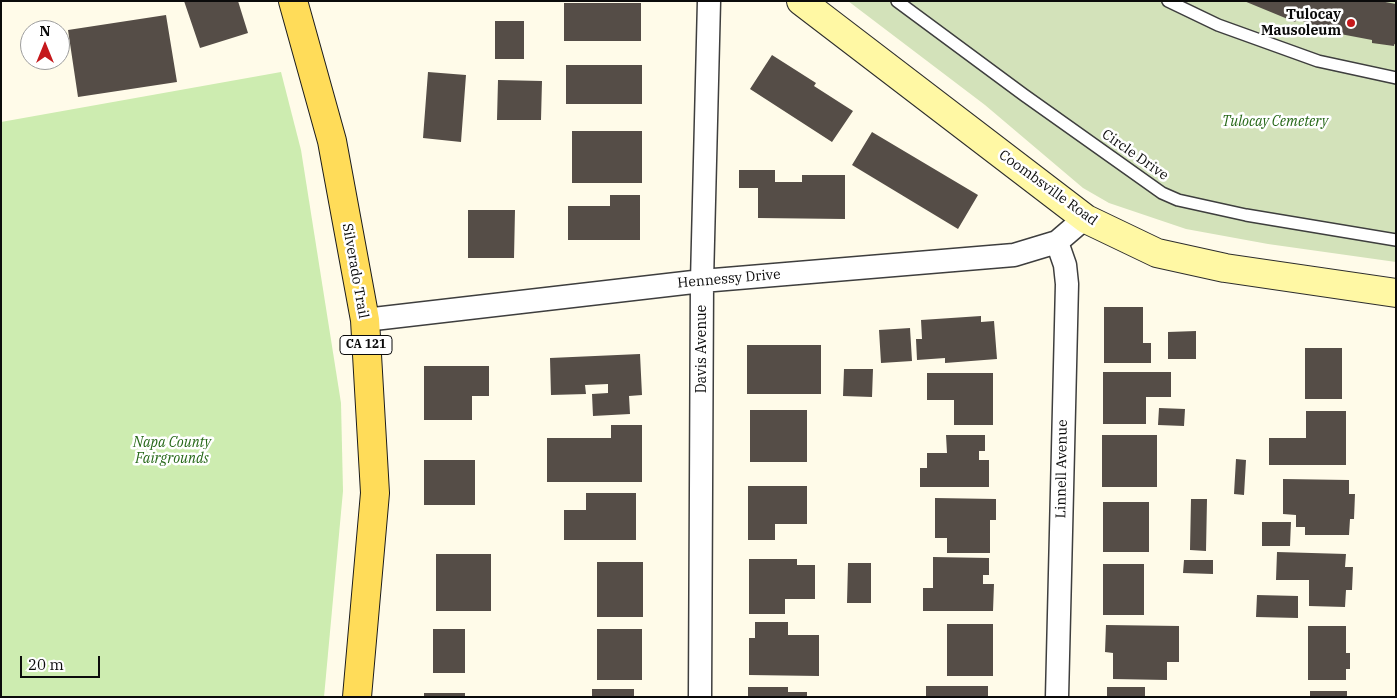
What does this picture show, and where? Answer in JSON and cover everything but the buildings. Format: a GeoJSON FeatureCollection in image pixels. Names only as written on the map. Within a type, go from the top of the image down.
{"type":"FeatureCollection","features":[{"type":"Feature","properties":{"kind":"main road","name":"Silverado Trail"},"geometry":{"type":"LineString","coordinates":[[293,1],[332,141],[365,320],[375,493],[357,697]]}},
{"type":"Feature","properties":{"kind":"street","name":"Davis Avenue"},"geometry":{"type":"LineString","coordinates":[[700,697],[702,281],[709,1]]}},
{"type":"Feature","properties":{"kind":"street","name":"Coombsville Road"},"geometry":{"type":"LineString","coordinates":[[801,1],[1085,218],[1157,253],[1225,268],[1396,293]]}},
{"type":"Feature","properties":{"kind":"street","name":"Hennessy Drive"},"geometry":{"type":"LineString","coordinates":[[365,320],[702,281],[1014,255],[1057,242],[1085,218]]}},
{"type":"Feature","properties":{"kind":"street","name":"Linnell Avenue"},"geometry":{"type":"LineString","coordinates":[[1057,242],[1065,265],[1067,284],[1057,697]]}},
{"type":"Feature","properties":{"kind":"lane","name":"Circle Drive"},"geometry":{"type":"LineString","coordinates":[[897,1],[1024,95],[1162,193],[1178,200],[1246,215],[1396,240]]}},
{"type":"Feature","properties":{"kind":"lane"},"geometry":{"type":"LineString","coordinates":[[1168,1],[1218,26],[1318,61],[1396,78]]}},
{"type":"Feature","properties":{"kind":"green space","name":"Tulocay Cemetery"},"geometry":{"type":"Polygon","coordinates":[[[848,1],[1396,1],[1396,262],[1268,244],[1186,229],[1109,203],[1083,188],[985,105],[848,1]]]}},
{"type":"Feature","properties":{"kind":"green space","name":"Napa County Fairgrounds"},"geometry":{"type":"Polygon","coordinates":[[[281,72],[301,150],[341,403],[343,491],[324,697],[1,697],[1,122],[281,72]]]}},
{"type":"Feature","properties":{"kind":"place","name":"Tulocay Mausoleum"},"geometry":{"type":"Point","coordinates":[1351,23]}}]}
